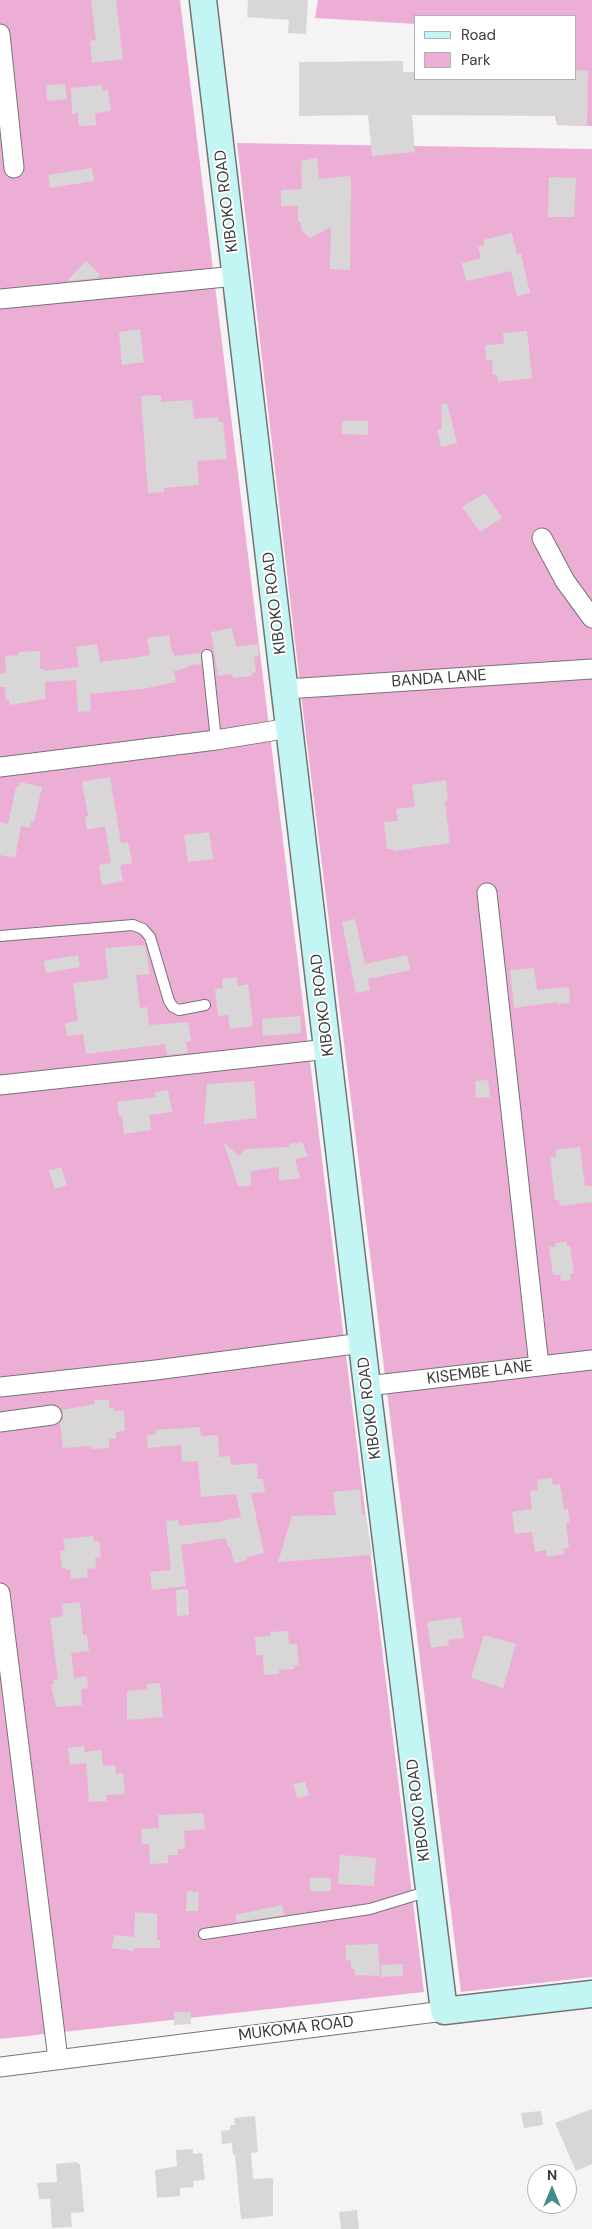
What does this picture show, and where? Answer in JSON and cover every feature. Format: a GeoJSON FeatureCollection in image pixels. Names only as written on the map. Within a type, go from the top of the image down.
{"type":"FeatureCollection","features":[{"type":"Feature","properties":{"kind":"street","name":"KIBOKO ROAD"},"geometry":{"type":"LineString","coordinates":[[203,0],[362,1343],[444,2011]]}},
{"type":"Feature","properties":{"kind":"street"},"geometry":{"type":"LineString","coordinates":[[0,34],[14,168]]}},
{"type":"Feature","properties":{"kind":"street"},"geometry":{"type":"LineString","coordinates":[[0,299],[236,276]]}},
{"type":"Feature","properties":{"kind":"street"},"geometry":{"type":"LineString","coordinates":[[542,538],[565,581],[592,618]]}},
{"type":"Feature","properties":{"kind":"street","name":"BANDA LANE"},"geometry":{"type":"LineString","coordinates":[[286,689],[592,670]]}},
{"type":"Feature","properties":{"kind":"street"},"geometry":{"type":"LineString","coordinates":[[0,767],[216,740],[290,728]]}},
{"type":"Feature","properties":{"kind":"street"},"geometry":{"type":"LineString","coordinates":[[487,893],[539,1366]]}},
{"type":"Feature","properties":{"kind":"street"},"geometry":{"type":"LineString","coordinates":[[0,1085],[328,1049]]}},
{"type":"Feature","properties":{"kind":"street"},"geometry":{"type":"LineString","coordinates":[[0,1387],[156,1370],[362,1343]]}},
{"type":"Feature","properties":{"kind":"street","name":"KISEMBE LANE"},"geometry":{"type":"LineString","coordinates":[[368,1386],[592,1360]]}},
{"type":"Feature","properties":{"kind":"street"},"geometry":{"type":"LineString","coordinates":[[0,1422],[52,1415]]}},
{"type":"Feature","properties":{"kind":"street"},"geometry":{"type":"LineString","coordinates":[[0,1593],[58,2059]]}},
{"type":"Feature","properties":{"kind":"street","name":"MUKOMA ROAD"},"geometry":{"type":"LineString","coordinates":[[0,2067],[592,1994]]}},
{"type":"Feature","properties":{"kind":"lane"},"geometry":{"type":"LineString","coordinates":[[207,655],[216,740]]}},
{"type":"Feature","properties":{"kind":"lane"},"geometry":{"type":"LineString","coordinates":[[0,936],[133,925],[143,929],[150,937],[169,1001],[173,1007],[179,1010],[205,1005]]}},
{"type":"Feature","properties":{"kind":"lane"},"geometry":{"type":"LineString","coordinates":[[204,1934],[370,1908],[429,1891]]}},
{"type":"Feature","properties":{"kind":"green space"},"geometry":{"type":"Polygon","coordinates":[[[0,0],[180,0],[424,1992],[0,2039],[0,0]]]}},
{"type":"Feature","properties":{"kind":"green space"},"geometry":{"type":"Polygon","coordinates":[[[318,0],[592,0],[592,126],[557,125],[548,80],[577,80],[577,15],[414,15],[414,24],[315,18],[318,0]]]}},
{"type":"Feature","properties":{"kind":"green space"},"geometry":{"type":"Polygon","coordinates":[[[237,143],[592,149],[592,1977],[461,1992],[305,727],[237,143]]]}},
{"type":"Feature","properties":{"kind":"building"},"geometry":{"type":"Polygon","coordinates":[[[91,0],[116,0],[123,59],[92,63],[90,41],[96,40],[91,0]]]}},
{"type":"Feature","properties":{"kind":"building"},"geometry":{"type":"Polygon","coordinates":[[[248,0],[308,0],[306,34],[288,33],[289,20],[247,17],[248,0]]]}},
{"type":"Feature","properties":{"kind":"building"},"geometry":{"type":"Polygon","coordinates":[[[403,61],[403,72],[414,72],[414,80],[577,80],[577,70],[588,71],[587,126],[557,125],[557,116],[412,115],[415,152],[372,156],[368,115],[299,116],[299,62],[403,61]]]}},
{"type":"Feature","properties":{"kind":"building"},"geometry":{"type":"Polygon","coordinates":[[[65,84],[67,99],[47,101],[46,85],[65,84]]]}},
{"type":"Feature","properties":{"kind":"building"},"geometry":{"type":"Polygon","coordinates":[[[102,85],[102,91],[108,90],[111,111],[95,113],[96,125],[79,126],[78,113],[72,114],[71,88],[102,85]]]}},
{"type":"Feature","properties":{"kind":"building"},"geometry":{"type":"Polygon","coordinates":[[[317,158],[319,179],[351,176],[350,270],[330,269],[331,227],[310,238],[301,230],[301,223],[298,221],[298,206],[281,206],[281,190],[302,189],[301,161],[317,158]]]}},
{"type":"Feature","properties":{"kind":"building"},"geometry":{"type":"Polygon","coordinates":[[[92,168],[94,181],[50,188],[48,175],[92,168]]]}},
{"type":"Feature","properties":{"kind":"building"},"geometry":{"type":"Polygon","coordinates":[[[549,177],[576,178],[574,217],[548,217],[549,177]]]}},
{"type":"Feature","properties":{"kind":"building"},"geometry":{"type":"Polygon","coordinates":[[[512,233],[517,255],[521,254],[530,293],[517,296],[511,271],[466,281],[462,263],[481,258],[478,247],[485,245],[483,240],[512,233]]]}},
{"type":"Feature","properties":{"kind":"building"},"geometry":{"type":"Polygon","coordinates":[[[86,261],[100,275],[97,278],[69,281],[68,280],[86,261]]]}},
{"type":"Feature","properties":{"kind":"building"},"geometry":{"type":"Polygon","coordinates":[[[140,329],[144,362],[122,365],[119,332],[140,329]]]}},
{"type":"Feature","properties":{"kind":"building"},"geometry":{"type":"Polygon","coordinates":[[[527,331],[532,378],[498,382],[497,375],[493,375],[492,360],[486,360],[485,345],[504,344],[503,333],[527,331]]]}},
{"type":"Feature","properties":{"kind":"building"},"geometry":{"type":"Polygon","coordinates":[[[161,395],[161,402],[192,400],[194,419],[218,417],[219,422],[223,422],[227,459],[197,461],[199,485],[164,488],[164,492],[148,493],[141,396],[161,395]]]}},
{"type":"Feature","properties":{"kind":"building"},"geometry":{"type":"Polygon","coordinates":[[[447,403],[457,443],[441,447],[437,430],[442,429],[441,404],[447,403]]]}},
{"type":"Feature","properties":{"kind":"building"},"geometry":{"type":"Polygon","coordinates":[[[342,421],[368,421],[368,435],[342,434],[342,421]]]}},
{"type":"Feature","properties":{"kind":"building"},"geometry":{"type":"Polygon","coordinates":[[[485,493],[502,518],[480,532],[462,507],[485,493]]]}},
{"type":"Feature","properties":{"kind":"building"},"geometry":{"type":"Polygon","coordinates":[[[232,628],[236,647],[258,644],[259,656],[254,657],[256,672],[252,673],[252,676],[233,678],[232,674],[218,676],[211,632],[232,628]]]}},
{"type":"Feature","properties":{"kind":"building"},"geometry":{"type":"Polygon","coordinates":[[[169,635],[174,656],[201,653],[201,664],[189,665],[189,667],[174,671],[176,682],[142,689],[90,694],[91,711],[78,712],[76,680],[45,682],[45,699],[10,705],[9,700],[6,700],[5,687],[0,687],[0,674],[6,673],[5,656],[18,655],[18,652],[40,651],[40,669],[44,669],[44,671],[79,667],[76,647],[97,644],[100,662],[133,658],[150,655],[147,638],[169,635]]]}},
{"type":"Feature","properties":{"kind":"building"},"geometry":{"type":"Polygon","coordinates":[[[110,777],[121,843],[128,842],[132,863],[120,865],[123,881],[102,885],[99,865],[111,863],[105,826],[87,830],[85,817],[88,816],[82,782],[110,777]]]}},
{"type":"Feature","properties":{"kind":"building"},"geometry":{"type":"Polygon","coordinates":[[[446,780],[448,801],[445,801],[450,843],[393,851],[393,849],[387,849],[384,822],[398,821],[396,809],[415,807],[412,785],[446,780]]]}},
{"type":"Feature","properties":{"kind":"building"},"geometry":{"type":"Polygon","coordinates":[[[20,782],[42,787],[34,822],[31,821],[30,828],[21,826],[15,858],[0,855],[0,822],[8,824],[16,787],[19,787],[20,782]]]}},
{"type":"Feature","properties":{"kind":"building"},"geometry":{"type":"Polygon","coordinates":[[[209,832],[213,859],[188,862],[184,835],[209,832]]]}},
{"type":"Feature","properties":{"kind":"building"},"geometry":{"type":"Polygon","coordinates":[[[355,919],[365,964],[407,955],[410,970],[368,979],[370,990],[356,993],[342,922],[355,919]]]}},
{"type":"Feature","properties":{"kind":"building"},"geometry":{"type":"Polygon","coordinates":[[[145,945],[150,974],[136,975],[140,1008],[147,1007],[149,1025],[188,1022],[191,1041],[186,1042],[188,1053],[167,1055],[165,1044],[86,1054],[83,1034],[67,1036],[65,1023],[78,1021],[73,983],[108,979],[105,948],[145,945]]]}},
{"type":"Feature","properties":{"kind":"building"},"geometry":{"type":"Polygon","coordinates":[[[78,955],[80,967],[46,973],[44,961],[78,955]]]}},
{"type":"Feature","properties":{"kind":"building"},"geometry":{"type":"Polygon","coordinates":[[[534,968],[537,990],[569,987],[570,1003],[558,1004],[557,1002],[514,1008],[510,970],[534,968]]]}},
{"type":"Feature","properties":{"kind":"building"},"geometry":{"type":"Polygon","coordinates":[[[237,977],[238,986],[248,984],[253,1026],[230,1029],[228,1015],[218,1016],[215,989],[223,988],[222,979],[237,977]]]}},
{"type":"Feature","properties":{"kind":"building"},"geometry":{"type":"Polygon","coordinates":[[[300,1016],[301,1033],[263,1036],[262,1019],[300,1016]]]}},
{"type":"Feature","properties":{"kind":"building"},"geometry":{"type":"Polygon","coordinates":[[[488,1080],[490,1097],[476,1098],[475,1081],[488,1080]]]}},
{"type":"Feature","properties":{"kind":"building"},"geometry":{"type":"Polygon","coordinates":[[[254,1081],[257,1118],[204,1124],[207,1084],[254,1081]]]}},
{"type":"Feature","properties":{"kind":"building"},"geometry":{"type":"Polygon","coordinates":[[[168,1090],[172,1112],[149,1115],[151,1130],[124,1134],[122,1116],[119,1116],[117,1102],[156,1097],[155,1092],[168,1090]]]}},
{"type":"Feature","properties":{"kind":"building"},"geometry":{"type":"Polygon","coordinates":[[[302,1142],[308,1156],[295,1159],[300,1178],[279,1181],[279,1167],[251,1171],[251,1186],[238,1186],[224,1143],[239,1156],[245,1149],[289,1147],[289,1144],[302,1142]]]}},
{"type":"Feature","properties":{"kind":"building"},"geometry":{"type":"Polygon","coordinates":[[[580,1147],[585,1186],[592,1186],[592,1202],[560,1206],[559,1200],[555,1200],[550,1157],[556,1157],[555,1150],[580,1147]]]}},
{"type":"Feature","properties":{"kind":"building"},"geometry":{"type":"Polygon","coordinates":[[[61,1167],[67,1185],[55,1189],[49,1171],[61,1167]]]}},
{"type":"Feature","properties":{"kind":"building"},"geometry":{"type":"Polygon","coordinates":[[[567,1242],[567,1246],[570,1246],[574,1273],[570,1273],[571,1280],[561,1281],[560,1275],[553,1275],[549,1247],[555,1247],[555,1243],[567,1242]]]}},
{"type":"Feature","properties":{"kind":"building"},"geometry":{"type":"Polygon","coordinates":[[[95,1400],[109,1400],[109,1408],[114,1408],[114,1411],[124,1411],[125,1431],[116,1432],[116,1439],[109,1439],[109,1448],[91,1449],[91,1446],[63,1448],[60,1422],[63,1419],[62,1410],[95,1404],[95,1400]]]}},
{"type":"Feature","properties":{"kind":"building"},"geometry":{"type":"Polygon","coordinates":[[[200,1427],[201,1436],[218,1435],[219,1457],[230,1456],[231,1465],[257,1463],[258,1479],[263,1479],[265,1492],[251,1493],[264,1553],[247,1557],[247,1560],[234,1563],[226,1538],[181,1545],[186,1586],[152,1590],[150,1572],[171,1570],[166,1521],[178,1520],[179,1526],[217,1522],[241,1517],[236,1494],[201,1497],[198,1461],[182,1462],[181,1445],[148,1448],[147,1435],[156,1434],[155,1430],[200,1427]]]}},
{"type":"Feature","properties":{"kind":"building"},"geometry":{"type":"Polygon","coordinates":[[[552,1478],[553,1485],[560,1484],[564,1509],[568,1509],[570,1523],[566,1523],[569,1548],[563,1549],[564,1554],[547,1557],[546,1550],[535,1552],[532,1532],[515,1534],[512,1512],[532,1509],[530,1491],[538,1490],[537,1480],[552,1478]]]}},
{"type":"Feature","properties":{"kind":"building"},"geometry":{"type":"Polygon","coordinates":[[[360,1489],[362,1515],[366,1515],[372,1555],[278,1562],[292,1516],[336,1515],[333,1492],[360,1489]]]}},
{"type":"Feature","properties":{"kind":"building"},"geometry":{"type":"Polygon","coordinates":[[[93,1536],[94,1542],[99,1541],[101,1557],[95,1558],[96,1568],[87,1569],[88,1577],[71,1579],[70,1570],[62,1568],[60,1551],[65,1551],[63,1539],[93,1536]]]}},
{"type":"Feature","properties":{"kind":"building"},"geometry":{"type":"Polygon","coordinates":[[[188,1589],[189,1615],[177,1616],[176,1590],[188,1589]]]}},
{"type":"Feature","properties":{"kind":"building"},"geometry":{"type":"Polygon","coordinates":[[[80,1602],[83,1635],[87,1635],[89,1651],[71,1653],[74,1678],[87,1676],[88,1688],[81,1689],[82,1705],[56,1707],[51,1684],[54,1684],[53,1680],[58,1679],[50,1618],[63,1616],[62,1604],[80,1602]]]}},
{"type":"Feature","properties":{"kind":"building"},"geometry":{"type":"Polygon","coordinates":[[[461,1617],[464,1638],[448,1640],[449,1645],[431,1648],[427,1622],[461,1617]]]}},
{"type":"Feature","properties":{"kind":"building"},"geometry":{"type":"Polygon","coordinates":[[[288,1631],[289,1644],[297,1644],[299,1665],[294,1666],[294,1669],[279,1670],[279,1674],[264,1675],[263,1655],[256,1655],[255,1637],[271,1636],[270,1632],[288,1631]]]}},
{"type":"Feature","properties":{"kind":"building"},"geometry":{"type":"Polygon","coordinates":[[[484,1635],[516,1644],[503,1688],[471,1678],[484,1635]]]}},
{"type":"Feature","properties":{"kind":"building"},"geometry":{"type":"Polygon","coordinates":[[[160,1683],[163,1717],[127,1720],[127,1691],[147,1689],[147,1684],[160,1683]]]}},
{"type":"Feature","properties":{"kind":"building"},"geometry":{"type":"Polygon","coordinates":[[[84,1746],[85,1756],[85,1752],[101,1750],[103,1766],[115,1765],[116,1774],[123,1773],[125,1794],[106,1795],[107,1801],[89,1802],[86,1763],[70,1765],[68,1748],[84,1746]]]}},
{"type":"Feature","properties":{"kind":"building"},"geometry":{"type":"Polygon","coordinates":[[[305,1782],[309,1795],[297,1798],[293,1784],[305,1782]]]}},
{"type":"Feature","properties":{"kind":"building"},"geometry":{"type":"Polygon","coordinates":[[[203,1813],[205,1829],[184,1831],[185,1849],[178,1849],[178,1855],[168,1855],[168,1863],[150,1864],[149,1844],[142,1844],[141,1829],[159,1828],[158,1815],[203,1813]]]}},
{"type":"Feature","properties":{"kind":"building"},"geometry":{"type":"Polygon","coordinates":[[[340,1855],[376,1858],[374,1886],[338,1884],[340,1855]]]}},
{"type":"Feature","properties":{"kind":"building"},"geometry":{"type":"Polygon","coordinates":[[[310,1878],[331,1878],[331,1891],[310,1891],[310,1878]]]}},
{"type":"Feature","properties":{"kind":"building"},"geometry":{"type":"Polygon","coordinates":[[[187,1891],[199,1892],[198,1911],[186,1911],[187,1891]]]}},
{"type":"Feature","properties":{"kind":"building"},"geometry":{"type":"Polygon","coordinates":[[[282,1905],[284,1915],[237,1922],[235,1915],[282,1905]]]}},
{"type":"Feature","properties":{"kind":"building"},"geometry":{"type":"Polygon","coordinates":[[[135,1912],[157,1914],[157,1940],[160,1940],[160,1948],[134,1948],[134,1951],[112,1948],[114,1935],[134,1937],[135,1912]]]}},
{"type":"Feature","properties":{"kind":"building"},"geometry":{"type":"Polygon","coordinates":[[[378,1944],[380,1976],[355,1975],[355,1969],[351,1969],[351,1960],[346,1961],[346,1945],[378,1944]]]}},
{"type":"Feature","properties":{"kind":"building"},"geometry":{"type":"Polygon","coordinates":[[[403,1964],[403,1976],[381,1977],[381,1965],[403,1964]]]}},
{"type":"Feature","properties":{"kind":"building"},"geometry":{"type":"Polygon","coordinates":[[[174,2012],[191,2012],[191,2024],[174,2025],[174,2012]]]}},
{"type":"Feature","properties":{"kind":"building"},"geometry":{"type":"Polygon","coordinates":[[[592,2109],[592,2164],[577,2171],[577,2164],[573,2164],[555,2123],[592,2109]]]}},
{"type":"Feature","properties":{"kind":"building"},"geometry":{"type":"Polygon","coordinates":[[[541,2111],[543,2125],[524,2128],[521,2113],[541,2111]]]}},
{"type":"Feature","properties":{"kind":"building"},"geometry":{"type":"Polygon","coordinates":[[[255,2116],[258,2152],[251,2153],[253,2179],[273,2178],[273,2216],[241,2219],[235,2155],[233,2155],[232,2143],[222,2144],[221,2131],[230,2130],[230,2125],[235,2125],[234,2118],[255,2116]]]}},
{"type":"Feature","properties":{"kind":"building"},"geometry":{"type":"Polygon","coordinates":[[[193,2149],[193,2154],[202,2153],[205,2180],[193,2181],[194,2187],[180,2188],[180,2196],[157,2198],[155,2170],[177,2166],[176,2150],[193,2149]]]}},
{"type":"Feature","properties":{"kind":"building"},"geometry":{"type":"Polygon","coordinates":[[[77,2162],[80,2164],[84,2212],[71,2213],[72,2227],[52,2228],[50,2199],[39,2199],[37,2183],[57,2182],[56,2164],[77,2162]]]}},
{"type":"Feature","properties":{"kind":"building"},"geometry":{"type":"Polygon","coordinates":[[[357,2210],[359,2229],[341,2229],[339,2212],[357,2210]]]}}]}
